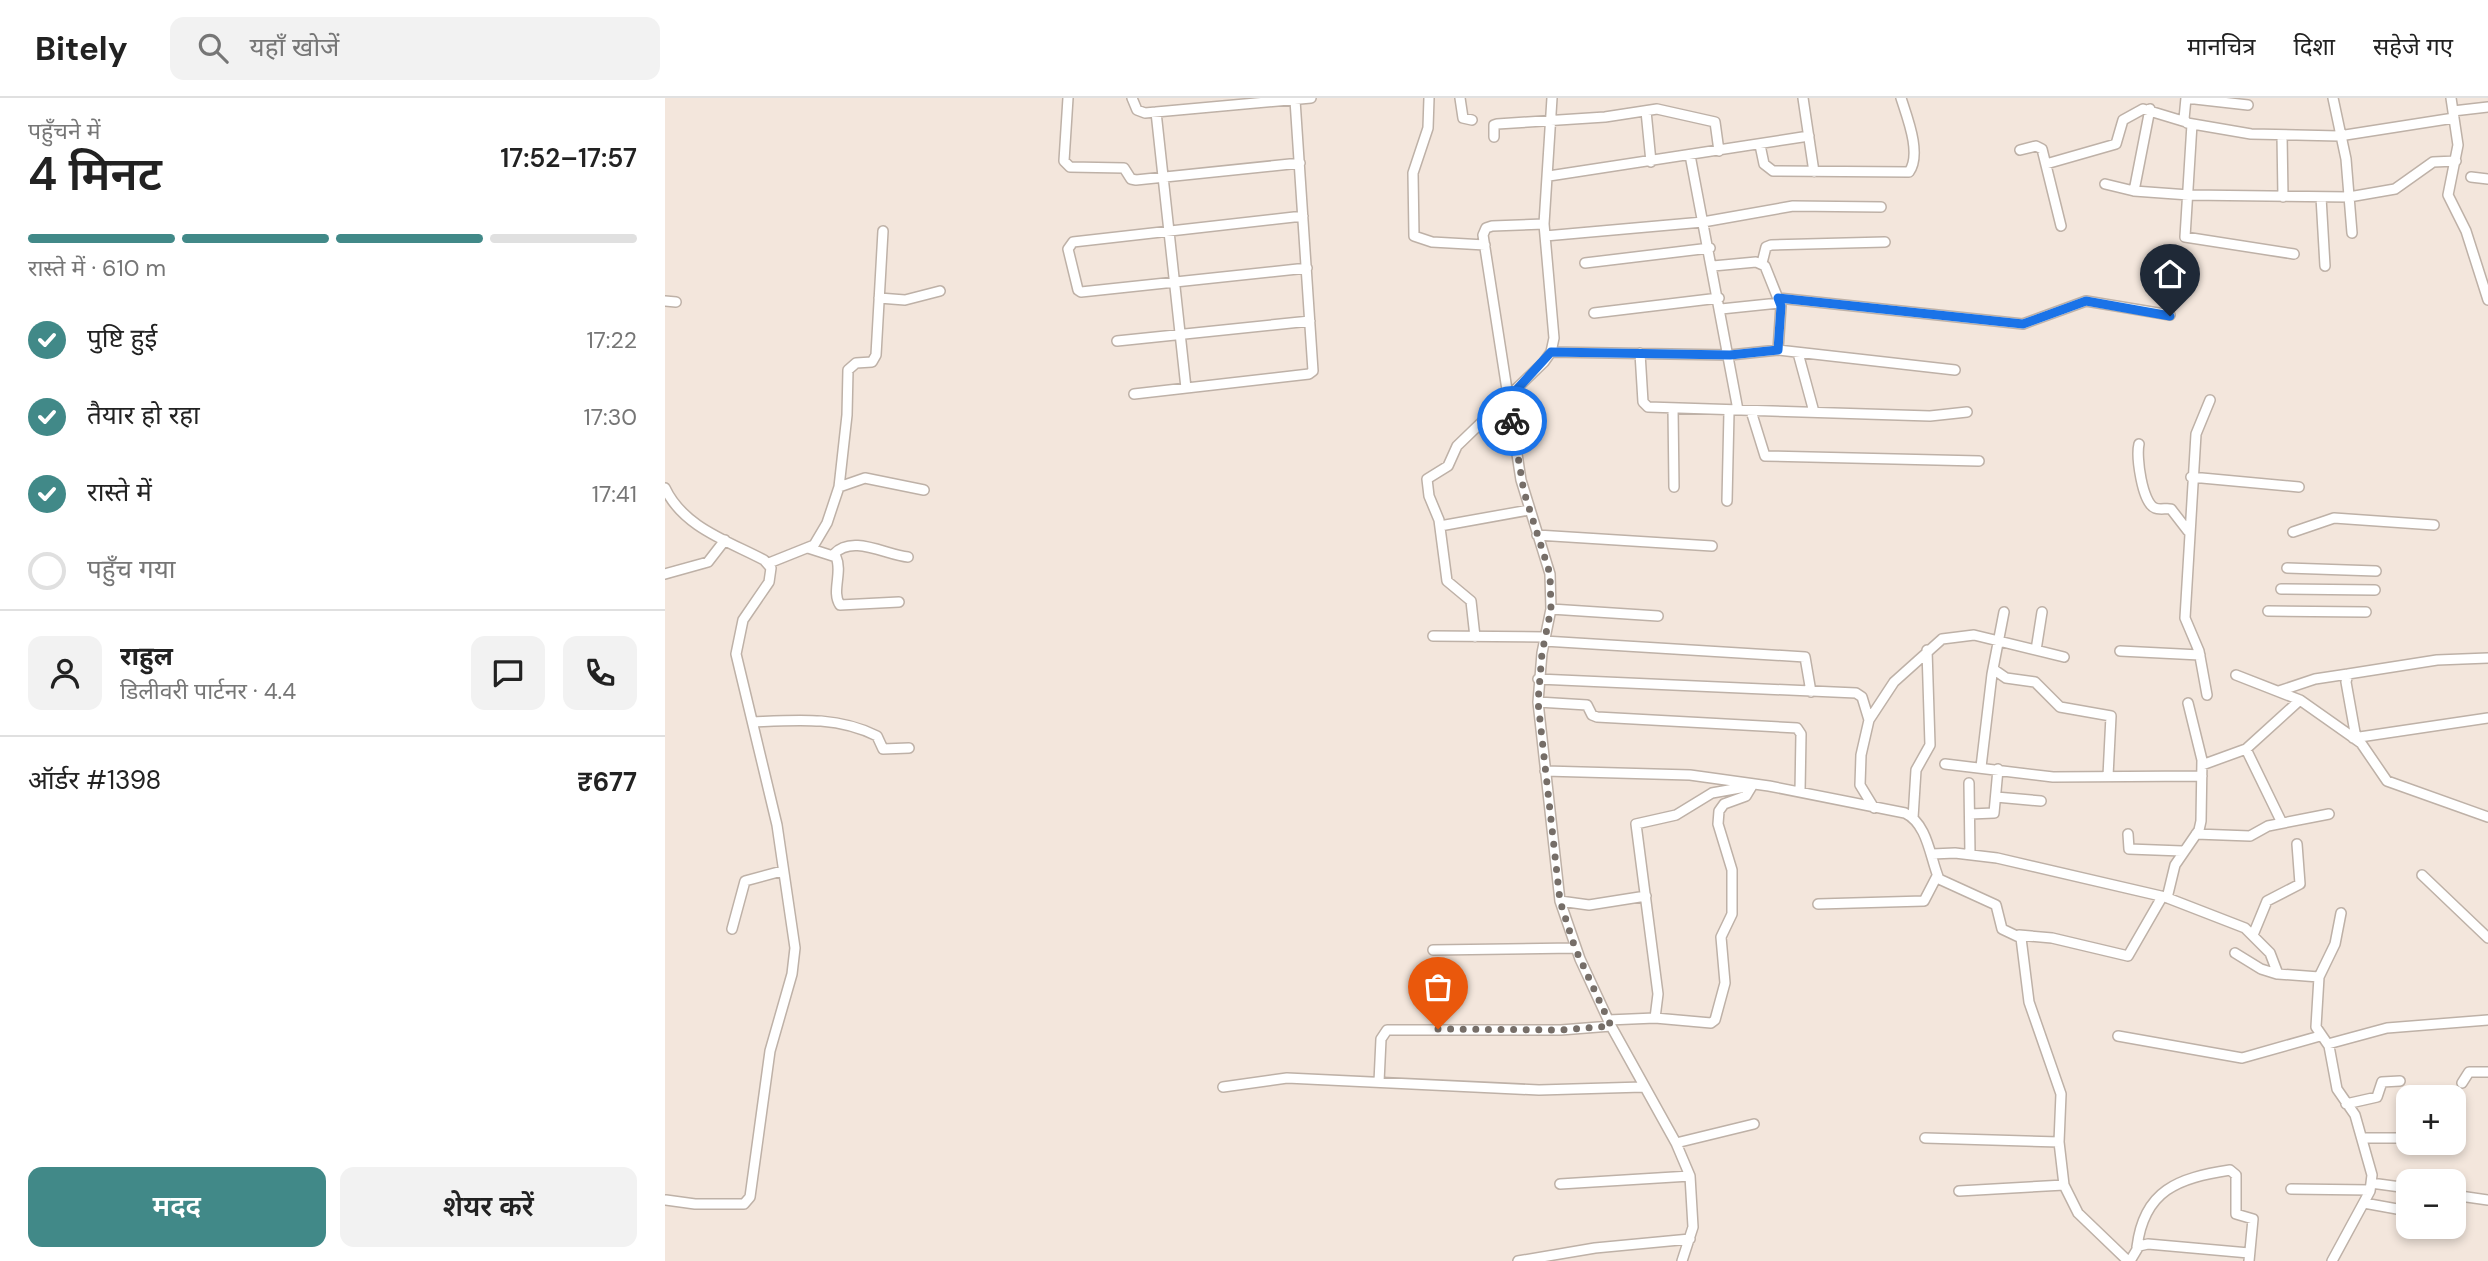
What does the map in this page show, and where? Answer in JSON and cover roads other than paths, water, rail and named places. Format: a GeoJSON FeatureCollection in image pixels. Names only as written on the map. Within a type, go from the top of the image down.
{"type":"FeatureCollection","features":[{"type":"Feature","properties":{"kind":"street"},"geometry":{"type":"LineString","coordinates":[[1068,98],[1064,161],[1067,166],[1124,168],[1133,180],[1300,163]]}},
{"type":"Feature","properties":{"kind":"street"},"geometry":{"type":"LineString","coordinates":[[1132,98],[1137,110],[1156,112],[1311,98]]}},
{"type":"Feature","properties":{"kind":"street"},"geometry":{"type":"LineString","coordinates":[[1429,98],[1428,128],[1414,168],[1414,236],[1432,242],[1485,245]]}},
{"type":"Feature","properties":{"kind":"street"},"geometry":{"type":"LineString","coordinates":[[1460,98],[1463,118],[1472,120]]}},
{"type":"Feature","properties":{"kind":"street"},"geometry":{"type":"LineString","coordinates":[[1475,637],[1471,601],[1447,581],[1440,526],[1427,479],[1448,466],[1457,446],[1508,399],[1551,352],[1554,338],[1544,224],[1552,98]]}},
{"type":"Feature","properties":{"kind":"street"},"geometry":{"type":"LineString","coordinates":[[1803,98],[1814,172]]}},
{"type":"Feature","properties":{"kind":"street"},"geometry":{"type":"LineString","coordinates":[[1760,145],[1764,164],[1769,170],[1911,171],[1911,130],[1901,98]]}},
{"type":"Feature","properties":{"kind":"street"},"geometry":{"type":"LineString","coordinates":[[2248,105],[2186,98],[2189,123],[2189,195],[2185,237],[2294,254]]}},
{"type":"Feature","properties":{"kind":"street"},"geometry":{"type":"LineString","coordinates":[[2333,98],[2346,159],[2352,233]]}},
{"type":"Feature","properties":{"kind":"street"},"geometry":{"type":"LineString","coordinates":[[2451,98],[2456,161],[2448,195],[2466,231],[2488,300]]}},
{"type":"Feature","properties":{"kind":"street"},"geometry":{"type":"LineString","coordinates":[[1135,394],[1310,374],[1314,370],[1295,100]]}},
{"type":"Feature","properties":{"kind":"street"},"geometry":{"type":"LineString","coordinates":[[2046,164],[2116,144],[2123,120],[2143,109],[2189,123],[2282,135],[2339,136],[2488,107]]}},
{"type":"Feature","properties":{"kind":"street"},"geometry":{"type":"LineString","coordinates":[[2134,191],[2150,109]]}},
{"type":"Feature","properties":{"kind":"street"},"geometry":{"type":"LineString","coordinates":[[1495,137],[1495,124],[1671,110],[1713,120],[1717,124],[1719,151]]}},
{"type":"Feature","properties":{"kind":"street"},"geometry":{"type":"LineString","coordinates":[[1646,111],[1651,162]]}},
{"type":"Feature","properties":{"kind":"street"},"geometry":{"type":"LineString","coordinates":[[1156,112],[1186,388]]}},
{"type":"Feature","properties":{"kind":"street"},"geometry":{"type":"LineString","coordinates":[[2282,135],[2283,197]]}},
{"type":"Feature","properties":{"kind":"street"},"geometry":{"type":"LineString","coordinates":[[1549,176],[1808,136]]}},
{"type":"Feature","properties":{"kind":"street"},"geometry":{"type":"LineString","coordinates":[[2020,150],[2039,146],[2061,226]]}},
{"type":"Feature","properties":{"kind":"street"},"geometry":{"type":"LineString","coordinates":[[1690,155],[1730,355],[1733,411],[1727,501]]}},
{"type":"Feature","properties":{"kind":"street"},"geometry":{"type":"LineString","coordinates":[[2105,184],[2134,191],[2189,195],[2349,197],[2395,189],[2409,182],[2433,162],[2456,161]]}},
{"type":"Feature","properties":{"kind":"street"},"geometry":{"type":"LineString","coordinates":[[2471,177],[2488,179]]}},
{"type":"Feature","properties":{"kind":"street"},"geometry":{"type":"LineString","coordinates":[[2321,197],[2325,265]]}},
{"type":"Feature","properties":{"kind":"street"},"geometry":{"type":"LineString","coordinates":[[1545,236],[1703,222],[1793,206],[1881,207]]}},
{"type":"Feature","properties":{"kind":"street"},"geometry":{"type":"LineString","coordinates":[[1303,216],[1169,229],[1073,242],[1068,249],[1078,290],[1081,292],[1307,268]]}},
{"type":"Feature","properties":{"kind":"street"},"geometry":{"type":"LineString","coordinates":[[1544,224],[1489,227],[1484,230],[1521,480],[1550,574],[1551,609],[1538,679],[1538,702],[1560,901],[1575,948],[1609,1023],[1676,1143],[1690,1176],[1693,1227],[1682,1261]]}},
{"type":"Feature","properties":{"kind":"street"},"geometry":{"type":"LineString","coordinates":[[665,488],[681,513],[769,563],[808,548],[821,536],[839,487],[847,415],[848,370],[852,364],[869,363],[874,359],[883,231]]}},
{"type":"Feature","properties":{"kind":"street"},"geometry":{"type":"LineString","coordinates":[[1778,350],[1779,300],[1762,263],[1766,247],[1771,244],[1885,242]]}},
{"type":"Feature","properties":{"kind":"street"},"geometry":{"type":"LineString","coordinates":[[1585,263],[1710,248]]}},
{"type":"Feature","properties":{"kind":"street"},"geometry":{"type":"LineString","coordinates":[[1713,267],[1762,263]]}},
{"type":"Feature","properties":{"kind":"street"},"geometry":{"type":"LineString","coordinates":[[879,298],[905,300],[940,291]]}},
{"type":"Feature","properties":{"kind":"street"},"geometry":{"type":"LineString","coordinates":[[1594,313],[1719,298]]}},
{"type":"Feature","properties":{"kind":"street"},"geometry":{"type":"LineString","coordinates":[[1721,309],[1779,300],[2023,324],[2086,301],[2170,316]]}},
{"type":"Feature","properties":{"kind":"street"},"geometry":{"type":"LineString","coordinates":[[665,301],[676,302]]}},
{"type":"Feature","properties":{"kind":"street"},"geometry":{"type":"LineString","coordinates":[[1117,341],[1310,321]]}},
{"type":"Feature","properties":{"kind":"street"},"geometry":{"type":"LineString","coordinates":[[1551,352],[1730,355],[1778,350],[1955,370]]}},
{"type":"Feature","properties":{"kind":"street"},"geometry":{"type":"LineString","coordinates":[[1640,353],[1644,405],[1733,411],[1930,416],[1967,412]]}},
{"type":"Feature","properties":{"kind":"street"},"geometry":{"type":"LineString","coordinates":[[1798,353],[1814,412]]}},
{"type":"Feature","properties":{"kind":"street"},"geometry":{"type":"LineString","coordinates":[[2207,695],[2200,655],[2185,618],[2191,477],[2196,434],[2210,400]]}},
{"type":"Feature","properties":{"kind":"street"},"geometry":{"type":"LineString","coordinates":[[1673,408],[1674,487]]}},
{"type":"Feature","properties":{"kind":"street"},"geometry":{"type":"LineString","coordinates":[[1751,411],[1765,456],[1979,461]]}},
{"type":"Feature","properties":{"kind":"street"},"geometry":{"type":"LineString","coordinates":[[2139,444],[2139,473],[2151,506],[2171,509],[2188,531]]}},
{"type":"Feature","properties":{"kind":"street"},"geometry":{"type":"LineString","coordinates":[[2191,477],[2299,487]]}},
{"type":"Feature","properties":{"kind":"street"},"geometry":{"type":"LineString","coordinates":[[839,487],[865,478],[923,491]]}},
{"type":"Feature","properties":{"kind":"street"},"geometry":{"type":"LineString","coordinates":[[1440,526],[1529,510]]}},
{"type":"Feature","properties":{"kind":"street"},"geometry":{"type":"LineString","coordinates":[[2293,532],[2334,518],[2434,525]]}},
{"type":"Feature","properties":{"kind":"street"},"geometry":{"type":"LineString","coordinates":[[1538,535],[1712,546]]}},
{"type":"Feature","properties":{"kind":"street"},"geometry":{"type":"LineString","coordinates":[[665,573],[708,562],[725,540]]}},
{"type":"Feature","properties":{"kind":"street"},"geometry":{"type":"LineString","coordinates":[[834,554],[843,546],[855,546],[908,557]]}},
{"type":"Feature","properties":{"kind":"street"},"geometry":{"type":"LineString","coordinates":[[808,548],[834,554],[838,561],[836,599],[840,605],[899,602]]}},
{"type":"Feature","properties":{"kind":"street"},"geometry":{"type":"LineString","coordinates":[[666,1200],[695,1204],[744,1204],[750,1197],[770,1051],[792,974],[794,926],[782,872],[777,825],[736,654],[743,621],[771,576],[769,563]]}},
{"type":"Feature","properties":{"kind":"street"},"geometry":{"type":"LineString","coordinates":[[2287,568],[2376,571]]}},
{"type":"Feature","properties":{"kind":"street"},"geometry":{"type":"LineString","coordinates":[[2281,589],[2375,590]]}},
{"type":"Feature","properties":{"kind":"street"},"geometry":{"type":"LineString","coordinates":[[1551,609],[1658,616]]}},
{"type":"Feature","properties":{"kind":"street"},"geometry":{"type":"LineString","coordinates":[[2267,611],[2366,612]]}},
{"type":"Feature","properties":{"kind":"street"},"geometry":{"type":"LineString","coordinates":[[1981,767],[1993,669],[2004,612]]}},
{"type":"Feature","properties":{"kind":"street"},"geometry":{"type":"LineString","coordinates":[[2036,650],[2042,612]]}},
{"type":"Feature","properties":{"kind":"street"},"geometry":{"type":"LineString","coordinates":[[1874,808],[1863,791],[1860,779],[1861,755],[1869,720],[1894,682],[1936,642],[1974,635],[2064,657]]}},
{"type":"Feature","properties":{"kind":"street"},"geometry":{"type":"LineString","coordinates":[[1433,636],[1545,639],[1805,657],[1811,692]]}},
{"type":"Feature","properties":{"kind":"street"},"geometry":{"type":"LineString","coordinates":[[1927,650],[1930,745],[1916,771],[1913,818],[1932,854],[1937,876],[1942,881],[1994,904],[2003,929],[2019,935],[2052,937],[2128,956],[2165,897],[2182,851],[2196,834],[2201,821],[2202,770],[2188,703]]}},
{"type":"Feature","properties":{"kind":"street"},"geometry":{"type":"LineString","coordinates":[[2120,651],[2200,655]]}},
{"type":"Feature","properties":{"kind":"street"},"geometry":{"type":"LineString","coordinates":[[2279,691],[2315,679],[2437,660],[2488,658]]}},
{"type":"Feature","properties":{"kind":"street"},"geometry":{"type":"LineString","coordinates":[[1993,669],[2006,678],[2035,682],[2060,707],[2111,716],[2108,776]]}},
{"type":"Feature","properties":{"kind":"street"},"geometry":{"type":"LineString","coordinates":[[2348,674],[2347,688],[2355,738]]}},
{"type":"Feature","properties":{"kind":"street"},"geometry":{"type":"LineString","coordinates":[[2236,675],[2300,700],[2355,738],[2364,746],[2387,781],[2488,817]]}},
{"type":"Feature","properties":{"kind":"street"},"geometry":{"type":"LineString","coordinates":[[1538,679],[1860,695],[1869,720]]}},
{"type":"Feature","properties":{"kind":"street"},"geometry":{"type":"LineString","coordinates":[[1945,764],[2053,777],[2202,770],[2246,749],[2300,700]]}},
{"type":"Feature","properties":{"kind":"street"},"geometry":{"type":"LineString","coordinates":[[1538,702],[1585,705],[1597,717],[1797,729],[1801,734],[1800,792]]}},
{"type":"Feature","properties":{"kind":"street"},"geometry":{"type":"LineString","coordinates":[[2355,738],[2488,718]]}},
{"type":"Feature","properties":{"kind":"street"},"geometry":{"type":"LineString","coordinates":[[753,722],[807,719],[853,724],[877,736],[883,749],[909,748]]}},
{"type":"Feature","properties":{"kind":"street"},"geometry":{"type":"LineString","coordinates":[[2246,749],[2282,823]]}},
{"type":"Feature","properties":{"kind":"street"},"geometry":{"type":"LineString","coordinates":[[1970,814],[1994,813],[1998,769]]}},
{"type":"Feature","properties":{"kind":"street"},"geometry":{"type":"LineString","coordinates":[[1545,771],[1690,775],[1800,792],[1913,818]]}},
{"type":"Feature","properties":{"kind":"street"},"geometry":{"type":"LineString","coordinates":[[1969,783],[1970,854]]}},
{"type":"Feature","properties":{"kind":"street"},"geometry":{"type":"LineString","coordinates":[[1655,1018],[1658,994],[1637,823],[1676,815],[1712,793],[1756,785]]}},
{"type":"Feature","properties":{"kind":"street"},"geometry":{"type":"LineString","coordinates":[[1379,1082],[1381,1040],[1387,1030],[1561,1030],[1655,1018],[1711,1023],[1716,1018],[1725,983],[1721,937],[1733,914],[1732,870],[1718,824],[1719,814],[1722,805],[1741,800],[1756,785]]}},
{"type":"Feature","properties":{"kind":"street"},"geometry":{"type":"LineString","coordinates":[[1996,797],[2041,801]]}},
{"type":"Feature","properties":{"kind":"street"},"geometry":{"type":"LineString","coordinates":[[2196,834],[2250,836],[2269,826],[2329,814]]}},
{"type":"Feature","properties":{"kind":"street"},"geometry":{"type":"LineString","coordinates":[[2129,834],[2129,849],[2182,851]]}},
{"type":"Feature","properties":{"kind":"street"},"geometry":{"type":"LineString","coordinates":[[2253,934],[2267,901],[2300,884],[2297,844]]}},
{"type":"Feature","properties":{"kind":"street"},"geometry":{"type":"LineString","coordinates":[[1932,854],[1970,854],[2165,897],[2245,928],[2270,953],[2277,974]]}},
{"type":"Feature","properties":{"kind":"street"},"geometry":{"type":"LineString","coordinates":[[732,929],[745,881],[782,872]]}},
{"type":"Feature","properties":{"kind":"street"},"geometry":{"type":"LineString","coordinates":[[2422,875],[2488,938]]}},
{"type":"Feature","properties":{"kind":"street"},"geometry":{"type":"LineString","coordinates":[[1818,904],[1924,901],[1937,876]]}},
{"type":"Feature","properties":{"kind":"street"},"geometry":{"type":"LineString","coordinates":[[1560,901],[1589,905],[1646,896]]}},
{"type":"Feature","properties":{"kind":"street"},"geometry":{"type":"LineString","coordinates":[[2332,1261],[2371,1186],[2363,1138],[2355,1115],[2337,1089],[2328,1044],[2320,1036],[2316,1023],[2320,999],[2319,977],[2335,944],[2341,914]]}},
{"type":"Feature","properties":{"kind":"street"},"geometry":{"type":"LineString","coordinates":[[2019,935],[2029,1002],[2061,1094],[2059,1142],[2064,1185],[2078,1213],[2103,1240],[2129,1261],[2137,1247],[2143,1218],[2172,1184],[2197,1175],[2230,1170],[2237,1175],[2236,1214],[2253,1219],[2249,1257],[2148,1244],[2137,1247]]}},
{"type":"Feature","properties":{"kind":"street"},"geometry":{"type":"LineString","coordinates":[[1433,950],[1575,948]]}},
{"type":"Feature","properties":{"kind":"street"},"geometry":{"type":"LineString","coordinates":[[2235,953],[2261,969],[2277,974],[2319,977]]}},
{"type":"Feature","properties":{"kind":"street"},"geometry":{"type":"LineString","coordinates":[[2328,1044],[2387,1028],[2488,1020]]}},
{"type":"Feature","properties":{"kind":"street"},"geometry":{"type":"LineString","coordinates":[[2118,1036],[2242,1058],[2320,1036]]}},
{"type":"Feature","properties":{"kind":"street"},"geometry":{"type":"LineString","coordinates":[[2462,1083],[2469,1072],[2488,1072]]}},
{"type":"Feature","properties":{"kind":"street"},"geometry":{"type":"LineString","coordinates":[[1223,1087],[1287,1077],[1539,1090],[1643,1087]]}},
{"type":"Feature","properties":{"kind":"street"},"geometry":{"type":"LineString","coordinates":[[2346,1104],[2377,1097],[2384,1081],[2400,1081]]}},
{"type":"Feature","properties":{"kind":"street"},"geometry":{"type":"LineString","coordinates":[[1676,1143],[1754,1124]]}},
{"type":"Feature","properties":{"kind":"street"},"geometry":{"type":"LineString","coordinates":[[1925,1138],[2059,1142]]}},
{"type":"Feature","properties":{"kind":"street"},"geometry":{"type":"LineString","coordinates":[[2363,1138],[2396,1138]]}},
{"type":"Feature","properties":{"kind":"street"},"geometry":{"type":"LineString","coordinates":[[1560,1184],[1690,1176]]}},
{"type":"Feature","properties":{"kind":"street"},"geometry":{"type":"LineString","coordinates":[[1959,1191],[2064,1185]]}},
{"type":"Feature","properties":{"kind":"street"},"geometry":{"type":"LineString","coordinates":[[2291,1189],[2396,1187]]}},
{"type":"Feature","properties":{"kind":"street"},"geometry":{"type":"LineString","coordinates":[[2466,1197],[2488,1200]]}},
{"type":"Feature","properties":{"kind":"street"},"geometry":{"type":"LineString","coordinates":[[2364,1203],[2396,1209]]}},
{"type":"Feature","properties":{"kind":"street"},"geometry":{"type":"LineString","coordinates":[[1518,1261],[1595,1248],[1690,1239]]}}]}
